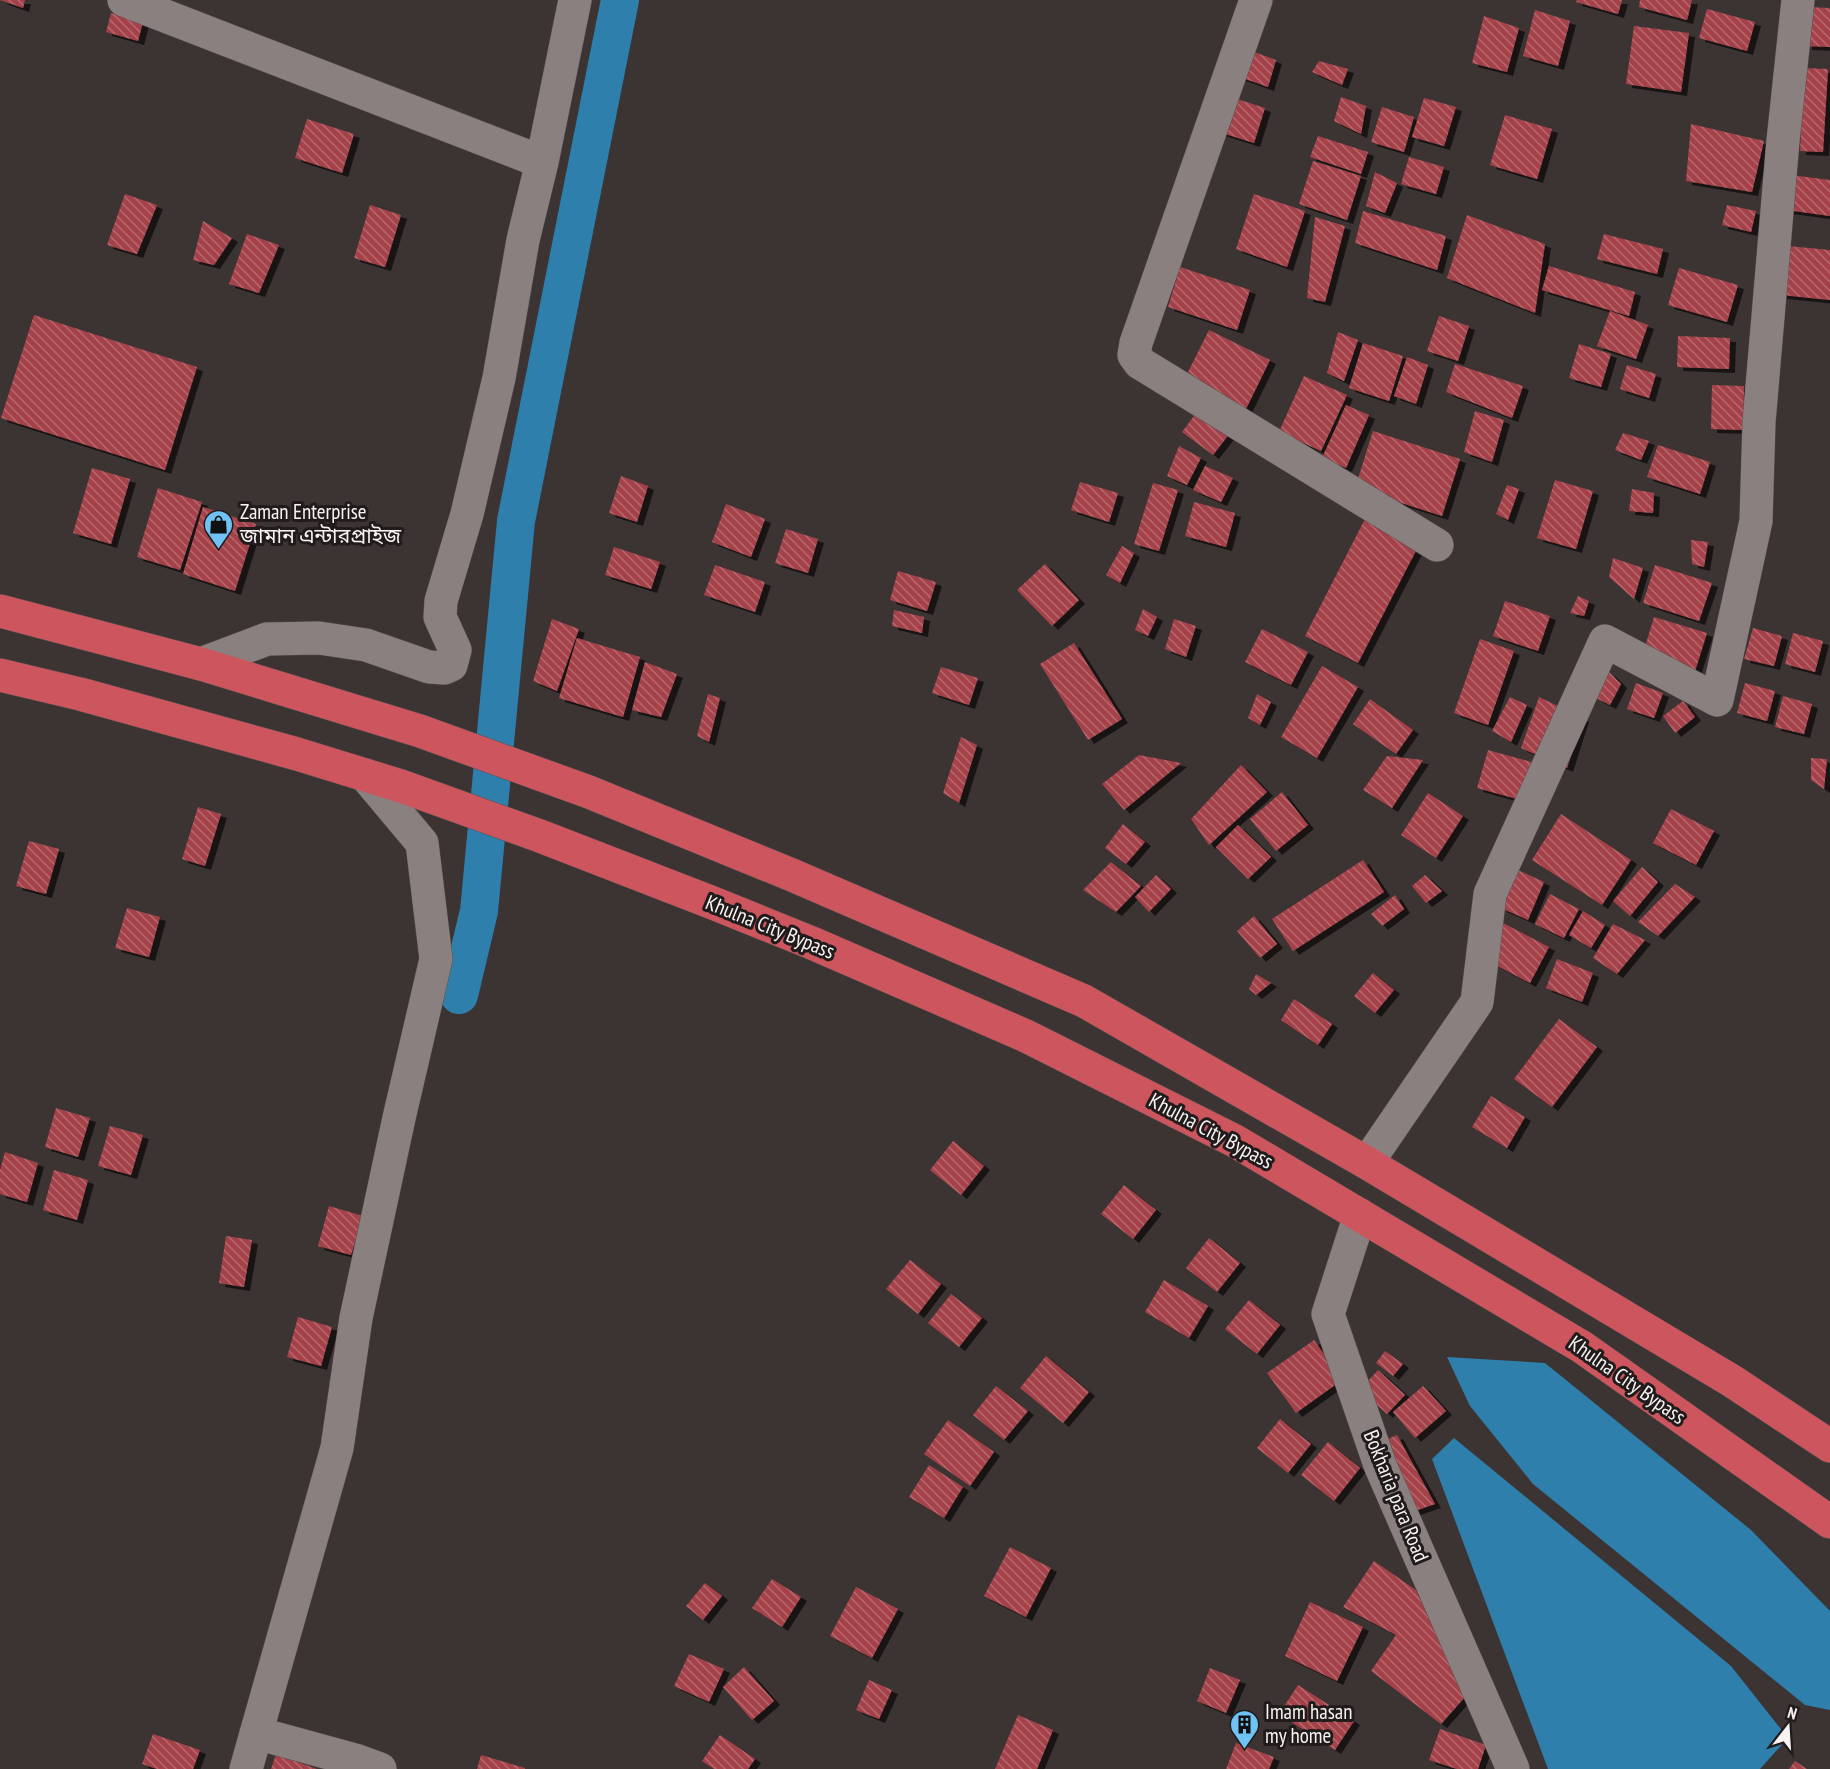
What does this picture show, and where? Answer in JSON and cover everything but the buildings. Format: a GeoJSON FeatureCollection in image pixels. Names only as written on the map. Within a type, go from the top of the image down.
{"type":"FeatureCollection","features":[{"type":"Feature","properties":{"kind":"highway"},"geometry":{"type":"LineString","coordinates":[[0,611],[201,664],[420,730],[589,792],[792,875],[1084,1001],[1367,1163],[1732,1381],[1830,1446]]}},
{"type":"Feature","properties":{"kind":"highway","name":"Khulna City Bypass"},"geometry":{"type":"LineString","coordinates":[[0,675],[80,694],[297,754],[401,786],[540,836],[812,943],[1026,1035],[1235,1141],[1582,1347],[1830,1522]]}},
{"type":"Feature","properties":{"kind":"street"},"geometry":{"type":"LineString","coordinates":[[124,0],[542,162]]}},
{"type":"Feature","properties":{"kind":"street"},"geometry":{"type":"LineString","coordinates":[[201,664],[267,639],[319,638],[366,645],[429,667],[444,668],[451,665],[455,650],[440,617],[441,601],[467,514],[500,378],[523,240],[542,162],[575,0]]}},
{"type":"Feature","properties":{"kind":"street"},"geometry":{"type":"LineString","coordinates":[[1256,0],[1136,343],[1134,355],[1140,363],[1437,545]]}},
{"type":"Feature","properties":{"kind":"street"},"geometry":{"type":"LineString","coordinates":[[1367,1163],[1477,1002],[1490,894],[1605,641],[1717,700],[1756,520],[1759,422],[1783,141],[1798,0]]}},
{"type":"Feature","properties":{"kind":"street"},"geometry":{"type":"LineString","coordinates":[[246,1769],[337,1448],[356,1318],[436,958],[422,843],[365,776]]}},
{"type":"Feature","properties":{"kind":"street","name":"Bokharia para Road"},"geometry":{"type":"LineString","coordinates":[[1360,1215],[1328,1314],[1380,1465],[1513,1769]]}},
{"type":"Feature","properties":{"kind":"street"},"geometry":{"type":"LineString","coordinates":[[256,1733],[380,1769]]}},
{"type":"Feature","properties":{"kind":"water"},"geometry":{"type":"Polygon","coordinates":[[[1447,1357],[1545,1363],[1751,1530],[1830,1611],[1830,1710],[1805,1705],[1533,1484],[1470,1406],[1447,1357]]]}},
{"type":"Feature","properties":{"kind":"water"},"geometry":{"type":"Polygon","coordinates":[[[1454,1438],[1731,1666],[1788,1738],[1760,1769],[1548,1769],[1432,1459],[1454,1438]]]}},
{"type":"Feature","properties":{"kind":"waterway"},"geometry":{"type":"LineString","coordinates":[[459,995],[479,911],[516,521],[620,0]]}},
{"type":"Feature","properties":{"kind":"place","name":"Zaman Enterprise জামান এন্টারপ্রাইজ"},"geometry":{"type":"Point","coordinates":[219,550]}},
{"type":"Feature","properties":{"kind":"place","name":"Imam hasan my home"},"geometry":{"type":"Point","coordinates":[1244,1750]}}]}
